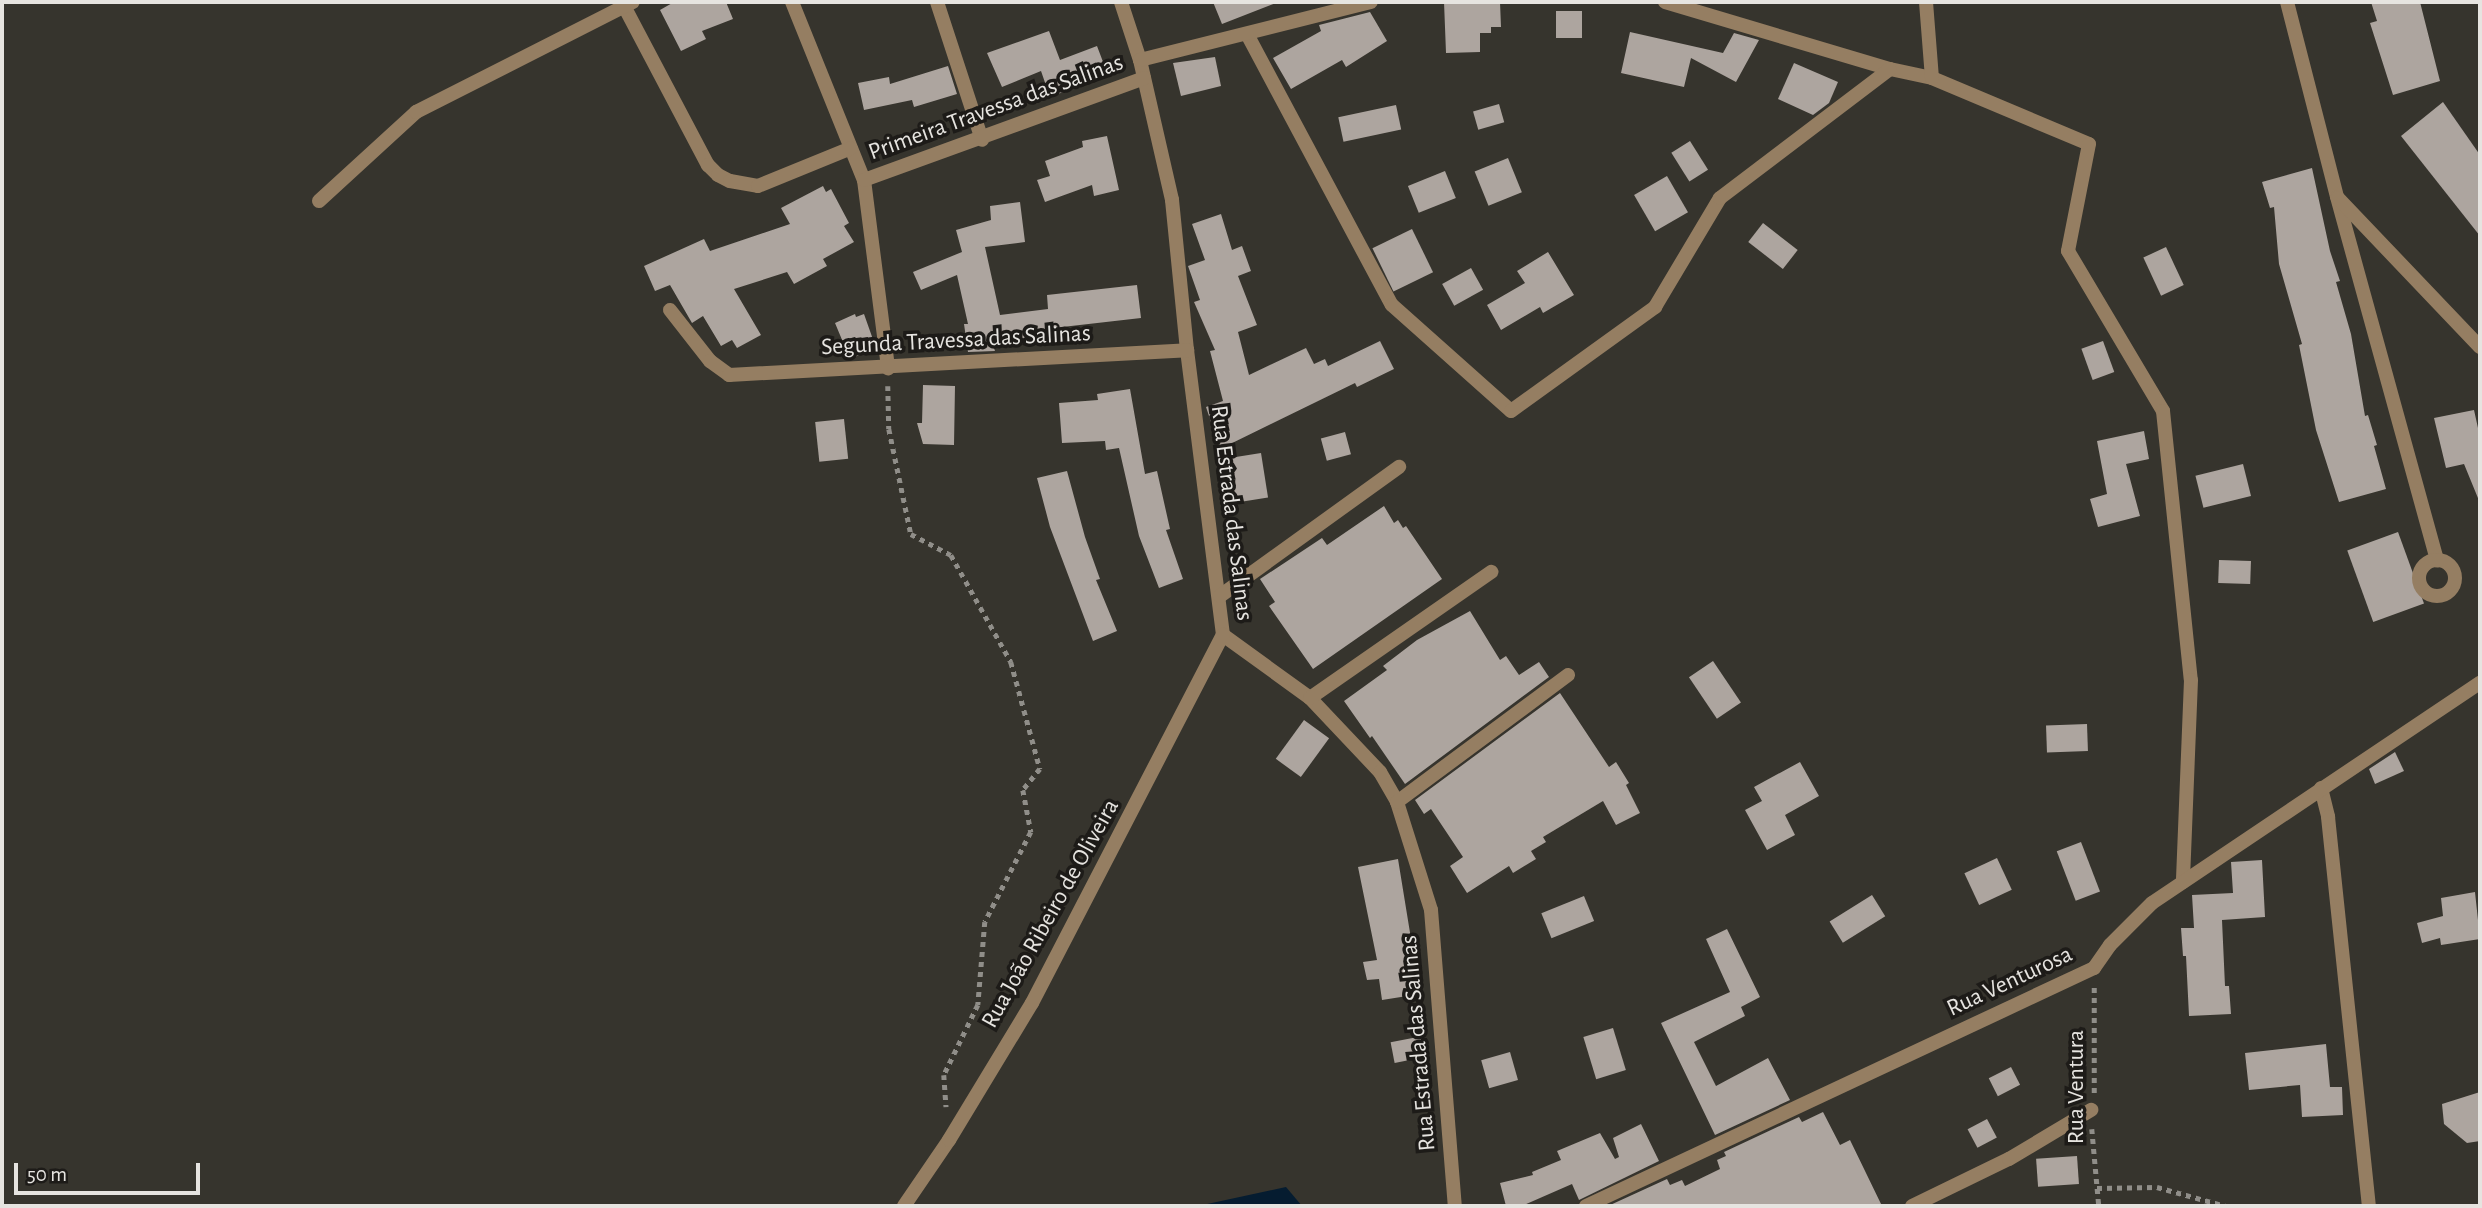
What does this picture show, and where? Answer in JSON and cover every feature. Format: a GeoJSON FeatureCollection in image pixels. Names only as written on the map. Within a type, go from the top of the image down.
{"type":"FeatureCollection","features":[{"type":"Feature","properties":{"kind":"street"},"geometry":{"type":"LineString","coordinates":[[792,2],[864,180],[888,368]]}},
{"type":"Feature","properties":{"kind":"street"},"geometry":{"type":"LineString","coordinates":[[937,2],[982,140]]}},
{"type":"Feature","properties":{"kind":"street","name":"Rua Estrada das Salinas"},"geometry":{"type":"LineString","coordinates":[[1121,2],[1140,60],[1172,200],[1186,350],[1223,635],[1310,698],[1380,772],[1397,802],[1431,910],[1455,1206]]}},
{"type":"Feature","properties":{"kind":"street"},"geometry":{"type":"LineString","coordinates":[[1140,60],[1371,2]]}},
{"type":"Feature","properties":{"kind":"street"},"geometry":{"type":"LineString","coordinates":[[1664,2],[1890,69],[1933,78],[2089,144],[2068,251],[2163,411],[2191,680],[2183,882]]}},
{"type":"Feature","properties":{"kind":"street"},"geometry":{"type":"LineString","coordinates":[[1926,2],[1933,78]]}},
{"type":"Feature","properties":{"kind":"street"},"geometry":{"type":"LineString","coordinates":[[2287,2],[2337,197],[2437,560]]}},
{"type":"Feature","properties":{"kind":"street"},"geometry":{"type":"LineString","coordinates":[[319,201],[416,112],[629,4]]}},
{"type":"Feature","properties":{"kind":"street","name":"Primeira Travessa das Salinas"},"geometry":{"type":"LineString","coordinates":[[629,4],[708,165],[718,174],[730,181],[758,186],[851,148]]}},
{"type":"Feature","properties":{"kind":"street"},"geometry":{"type":"LineString","coordinates":[[1247,34],[1392,305],[1511,411],[1655,307],[1720,198],[1890,69]]}},
{"type":"Feature","properties":{"kind":"street","name":"Primeira Travessa das Salinas"},"geometry":{"type":"LineString","coordinates":[[864,180],[982,140],[1144,78]]}},
{"type":"Feature","properties":{"kind":"street"},"geometry":{"type":"LineString","coordinates":[[2337,197],[2480,347]]}},
{"type":"Feature","properties":{"kind":"street","name":"Segunda Travessa das Salinas"},"geometry":{"type":"LineString","coordinates":[[670,310],[710,362],[729,375],[1186,350]]}},
{"type":"Feature","properties":{"kind":"street"},"geometry":{"type":"LineString","coordinates":[[1220,596],[1399,467]]}},
{"type":"Feature","properties":{"kind":"street"},"geometry":{"type":"LineString","coordinates":[[1310,698],[1491,572]]}},
{"type":"Feature","properties":{"kind":"street","name":"Rua João Ribeiro de Oliveira"},"geometry":{"type":"LineString","coordinates":[[904,1206],[949,1140],[1032,1003],[1223,635]]}},
{"type":"Feature","properties":{"kind":"street"},"geometry":{"type":"LineString","coordinates":[[1397,802],[1568,675]]}},
{"type":"Feature","properties":{"kind":"street","name":"Rua Venturosa"},"geometry":{"type":"LineString","coordinates":[[1586,1206],[2094,968],[2110,945],[2152,903],[2480,683]]}},
{"type":"Feature","properties":{"kind":"street"},"geometry":{"type":"LineString","coordinates":[[2321,788],[2328,817],[2369,1206]]}},
{"type":"Feature","properties":{"kind":"street"},"geometry":{"type":"LineString","coordinates":[[1912,1206],[1998,1165],[2091,1110]]}},
{"type":"Feature","properties":{"kind":"path"},"geometry":{"type":"LineString","coordinates":[[888,368],[889,429],[911,534],[951,555],[1011,662],[1040,769],[1023,790],[1031,832],[985,922],[978,1004],[944,1075],[949,1140]]}},
{"type":"Feature","properties":{"kind":"path","name":"Rua Ventura"},"geometry":{"type":"LineString","coordinates":[[2094,968],[2096,1079],[2091,1110],[2099,1206]]}},
{"type":"Feature","properties":{"kind":"path"},"geometry":{"type":"LineString","coordinates":[[2097,1188],[2157,1187],[2226,1206]]}},
{"type":"Feature","properties":{"kind":"water"},"geometry":{"type":"Polygon","coordinates":[[[1286,1187],[1302,1206],[1198,1206],[1286,1187]]]}},
{"type":"Feature","properties":{"kind":"building"},"geometry":{"type":"Polygon","coordinates":[[[674,2],[726,2],[733,19],[702,31],[706,39],[681,51],[660,10],[674,2]]]}},
{"type":"Feature","properties":{"kind":"building"},"geometry":{"type":"Polygon","coordinates":[[[1213,2],[1276,2],[1276,3],[1222,24],[1213,2]]]}},
{"type":"Feature","properties":{"kind":"building"},"geometry":{"type":"Polygon","coordinates":[[[1444,2],[1500,2],[1501,27],[1491,27],[1491,33],[1480,33],[1480,52],[1446,53],[1444,2]]]}},
{"type":"Feature","properties":{"kind":"building"},"geometry":{"type":"Polygon","coordinates":[[[2371,2],[2420,2],[2440,81],[2393,95],[2370,23],[2377,21],[2371,2]]]}},
{"type":"Feature","properties":{"kind":"building"},"geometry":{"type":"Polygon","coordinates":[[[1556,11],[1582,11],[1582,38],[1556,38],[1556,11]]]}},
{"type":"Feature","properties":{"kind":"building"},"geometry":{"type":"Polygon","coordinates":[[[1370,12],[1387,41],[1346,67],[1342,60],[1291,89],[1273,58],[1321,31],[1319,25],[1370,12]]]}},
{"type":"Feature","properties":{"kind":"building"},"geometry":{"type":"Polygon","coordinates":[[[1049,31],[1060,60],[1097,46],[1108,75],[1050,97],[1041,71],[1002,87],[987,53],[1049,31]]]}},
{"type":"Feature","properties":{"kind":"building"},"geometry":{"type":"Polygon","coordinates":[[[1630,32],[1723,53],[1734,33],[1759,40],[1736,82],[1691,58],[1684,87],[1621,73],[1630,32]]]}},
{"type":"Feature","properties":{"kind":"building"},"geometry":{"type":"Polygon","coordinates":[[[1215,57],[1221,86],[1181,96],[1173,63],[1215,57]]]}},
{"type":"Feature","properties":{"kind":"building"},"geometry":{"type":"Polygon","coordinates":[[[1794,63],[1838,82],[1829,103],[1813,115],[1778,99],[1794,63]]]}},
{"type":"Feature","properties":{"kind":"building"},"geometry":{"type":"Polygon","coordinates":[[[948,66],[957,94],[914,107],[912,100],[864,110],[858,83],[889,77],[890,84],[948,66]]]}},
{"type":"Feature","properties":{"kind":"building"},"geometry":{"type":"Polygon","coordinates":[[[2443,102],[2480,155],[2480,236],[2401,136],[2443,102]]]}},
{"type":"Feature","properties":{"kind":"building"},"geometry":{"type":"Polygon","coordinates":[[[1499,104],[1504,122],[1478,130],[1473,111],[1499,104]]]}},
{"type":"Feature","properties":{"kind":"building"},"geometry":{"type":"Polygon","coordinates":[[[1396,105],[1401,129],[1343,142],[1338,117],[1396,105]]]}},
{"type":"Feature","properties":{"kind":"building"},"geometry":{"type":"Polygon","coordinates":[[[1107,136],[1119,190],[1094,196],[1092,185],[1045,202],[1037,180],[1050,176],[1045,161],[1083,147],[1082,141],[1107,136]]]}},
{"type":"Feature","properties":{"kind":"building"},"geometry":{"type":"Polygon","coordinates":[[[1690,141],[1708,170],[1689,181],[1671,153],[1690,141]]]}},
{"type":"Feature","properties":{"kind":"building"},"geometry":{"type":"Polygon","coordinates":[[[1508,158],[1522,192],[1488,206],[1475,171],[1508,158]]]}},
{"type":"Feature","properties":{"kind":"building"},"geometry":{"type":"Polygon","coordinates":[[[2312,168],[2330,251],[2340,281],[2336,282],[2351,334],[2365,416],[2368,415],[2377,445],[2374,446],[2386,489],[2339,502],[2316,430],[2299,345],[2302,344],[2279,264],[2274,207],[2270,208],[2262,182],[2312,168]]]}},
{"type":"Feature","properties":{"kind":"building"},"geometry":{"type":"Polygon","coordinates":[[[1445,171],[1456,198],[1419,213],[1408,186],[1445,171]]]}},
{"type":"Feature","properties":{"kind":"building"},"geometry":{"type":"Polygon","coordinates":[[[1667,176],[1688,212],[1655,231],[1634,195],[1667,176]]]}},
{"type":"Feature","properties":{"kind":"building"},"geometry":{"type":"Polygon","coordinates":[[[823,186],[826,192],[831,189],[849,223],[844,226],[854,242],[823,259],[827,266],[794,284],[787,272],[734,289],[761,335],[737,348],[732,340],[721,346],[703,316],[692,323],[670,285],[655,291],[644,266],[704,239],[710,251],[790,224],[781,208],[823,186]]]}},
{"type":"Feature","properties":{"kind":"building"},"geometry":{"type":"Polygon","coordinates":[[[1020,202],[1025,242],[985,247],[1000,315],[1048,309],[1047,295],[1137,285],[1141,318],[1036,330],[1038,341],[994,348],[995,351],[968,352],[964,324],[968,324],[957,275],[921,290],[913,272],[962,252],[956,230],[991,220],[990,206],[1020,202]]]}},
{"type":"Feature","properties":{"kind":"building"},"geometry":{"type":"Polygon","coordinates":[[[1221,214],[1232,250],[1242,246],[1251,271],[1238,276],[1257,325],[1238,332],[1249,375],[1306,348],[1314,364],[1325,359],[1328,366],[1380,341],[1394,369],[1357,387],[1355,383],[1220,449],[1206,407],[1223,401],[1210,351],[1215,350],[1194,302],[1200,300],[1188,266],[1205,260],[1192,224],[1221,214]]]}},
{"type":"Feature","properties":{"kind":"building"},"geometry":{"type":"Polygon","coordinates":[[[1763,223],[1798,250],[1783,269],[1748,242],[1763,223]]]}},
{"type":"Feature","properties":{"kind":"building"},"geometry":{"type":"Polygon","coordinates":[[[1412,229],[1433,272],[1393,291],[1372,248],[1412,229]]]}},
{"type":"Feature","properties":{"kind":"building"},"geometry":{"type":"Polygon","coordinates":[[[2166,247],[2184,285],[2161,296],[2143,258],[2166,247]]]}},
{"type":"Feature","properties":{"kind":"building"},"geometry":{"type":"Polygon","coordinates":[[[1548,252],[1574,295],[1543,313],[1540,307],[1501,330],[1487,305],[1525,283],[1517,271],[1548,252]]]}},
{"type":"Feature","properties":{"kind":"building"},"geometry":{"type":"Polygon","coordinates":[[[1471,268],[1483,290],[1454,306],[1442,284],[1471,268]]]}},
{"type":"Feature","properties":{"kind":"building"},"geometry":{"type":"Polygon","coordinates":[[[855,314],[856,317],[864,314],[876,348],[850,359],[835,323],[855,314]]]}},
{"type":"Feature","properties":{"kind":"building"},"geometry":{"type":"Polygon","coordinates":[[[2103,341],[2114,372],[2093,380],[2081,349],[2103,341]]]}},
{"type":"Feature","properties":{"kind":"building"},"geometry":{"type":"Polygon","coordinates":[[[923,385],[955,386],[954,445],[923,444],[917,423],[922,423],[923,385]]]}},
{"type":"Feature","properties":{"kind":"building"},"geometry":{"type":"Polygon","coordinates":[[[1130,389],[1145,474],[1157,471],[1170,529],[1166,530],[1183,579],[1159,588],[1139,536],[1119,448],[1106,450],[1105,441],[1062,443],[1059,403],[1098,400],[1097,394],[1130,389]]]}},
{"type":"Feature","properties":{"kind":"building"},"geometry":{"type":"Polygon","coordinates":[[[2474,410],[2480,437],[2480,503],[2464,464],[2446,468],[2434,418],[2474,410]]]}},
{"type":"Feature","properties":{"kind":"building"},"geometry":{"type":"Polygon","coordinates":[[[844,419],[848,459],[819,462],[815,422],[844,419]]]}},
{"type":"Feature","properties":{"kind":"building"},"geometry":{"type":"Polygon","coordinates":[[[2144,431],[2149,459],[2126,464],[2140,516],[2098,527],[2090,499],[2107,494],[2097,441],[2144,431]]]}},
{"type":"Feature","properties":{"kind":"building"},"geometry":{"type":"Polygon","coordinates":[[[1345,432],[1351,454],[1327,461],[1321,438],[1345,432]]]}},
{"type":"Feature","properties":{"kind":"building"},"geometry":{"type":"Polygon","coordinates":[[[1261,453],[1268,497],[1233,503],[1226,458],[1261,453]]]}},
{"type":"Feature","properties":{"kind":"building"},"geometry":{"type":"Polygon","coordinates":[[[2243,464],[2251,496],[2203,508],[2195,476],[2243,464]]]}},
{"type":"Feature","properties":{"kind":"building"},"geometry":{"type":"Polygon","coordinates":[[[1067,471],[1100,579],[1096,580],[1117,631],[1093,641],[1050,527],[1037,478],[1067,471]]]}},
{"type":"Feature","properties":{"kind":"building"},"geometry":{"type":"Polygon","coordinates":[[[1384,506],[1394,523],[1398,520],[1403,528],[1406,526],[1442,579],[1313,669],[1269,606],[1275,602],[1260,579],[1322,538],[1327,545],[1384,506]]]}},
{"type":"Feature","properties":{"kind":"building"},"geometry":{"type":"Polygon","coordinates":[[[2398,532],[2424,603],[2373,622],[2347,550],[2398,532]]]}},
{"type":"Feature","properties":{"kind":"building"},"geometry":{"type":"Polygon","coordinates":[[[2219,560],[2251,561],[2250,584],[2218,583],[2219,560]]]}},
{"type":"Feature","properties":{"kind":"building"},"geometry":{"type":"Polygon","coordinates":[[[1470,611],[1500,660],[1506,656],[1519,675],[1539,662],[1549,677],[1405,784],[1344,701],[1387,670],[1383,666],[1417,640],[1470,611]]]}},
{"type":"Feature","properties":{"kind":"building"},"geometry":{"type":"Polygon","coordinates":[[[1713,661],[1741,702],[1717,719],[1689,677],[1713,661]]]}},
{"type":"Feature","properties":{"kind":"building"},"geometry":{"type":"Polygon","coordinates":[[[1560,693],[1609,767],[1616,762],[1629,783],[1626,785],[1640,813],[1616,825],[1603,801],[1543,837],[1546,842],[1531,851],[1536,859],[1513,873],[1509,866],[1467,893],[1450,866],[1463,857],[1431,809],[1424,814],[1415,800],[1560,693]]]}},
{"type":"Feature","properties":{"kind":"building"},"geometry":{"type":"Polygon","coordinates":[[[1304,720],[1329,738],[1301,777],[1276,759],[1304,720]]]}},
{"type":"Feature","properties":{"kind":"building"},"geometry":{"type":"Polygon","coordinates":[[[2087,724],[2088,751],[2047,752],[2046,725],[2087,724]]]}},
{"type":"Feature","properties":{"kind":"building"},"geometry":{"type":"Polygon","coordinates":[[[2395,752],[2404,771],[2375,784],[2369,769],[2395,752]]]}},
{"type":"Feature","properties":{"kind":"building"},"geometry":{"type":"Polygon","coordinates":[[[1800,762],[1819,796],[1785,815],[1795,835],[1767,850],[1745,810],[1762,801],[1754,787],[1800,762]]]}},
{"type":"Feature","properties":{"kind":"building"},"geometry":{"type":"Polygon","coordinates":[[[2081,842],[2100,891],[2076,901],[2057,851],[2081,842]]]}},
{"type":"Feature","properties":{"kind":"building"},"geometry":{"type":"Polygon","coordinates":[[[1997,858],[2012,890],[1979,905],[1964,873],[1997,858]]]}},
{"type":"Feature","properties":{"kind":"building"},"geometry":{"type":"Polygon","coordinates":[[[1398,859],[1420,994],[1382,1000],[1379,979],[1367,980],[1363,962],[1377,960],[1358,867],[1398,859]]]}},
{"type":"Feature","properties":{"kind":"building"},"geometry":{"type":"Polygon","coordinates":[[[2262,860],[2265,917],[2222,920],[2225,986],[2229,986],[2231,1014],[2189,1016],[2186,956],[2183,956],[2181,928],[2194,928],[2192,895],[2233,893],[2231,862],[2262,860]]]}},
{"type":"Feature","properties":{"kind":"building"},"geometry":{"type":"Polygon","coordinates":[[[2475,892],[2480,939],[2441,945],[2440,938],[2422,943],[2417,923],[2443,916],[2441,898],[2475,892]]]}},
{"type":"Feature","properties":{"kind":"building"},"geometry":{"type":"Polygon","coordinates":[[[1872,895],[1885,916],[1843,943],[1830,921],[1872,895]]]}},
{"type":"Feature","properties":{"kind":"building"},"geometry":{"type":"Polygon","coordinates":[[[1584,896],[1594,921],[1551,938],[1541,913],[1584,896]]]}},
{"type":"Feature","properties":{"kind":"building"},"geometry":{"type":"Polygon","coordinates":[[[1727,929],[1760,997],[1741,1007],[1745,1016],[1694,1042],[1716,1086],[1768,1058],[1790,1100],[1715,1135],[1661,1023],[1730,992],[1706,939],[1727,929]]]}},
{"type":"Feature","properties":{"kind":"building"},"geometry":{"type":"Polygon","coordinates":[[[1613,1028],[1626,1070],[1596,1079],[1583,1037],[1613,1028]]]}},
{"type":"Feature","properties":{"kind":"building"},"geometry":{"type":"Polygon","coordinates":[[[1423,1036],[1427,1057],[1395,1063],[1391,1042],[1423,1036]]]}},
{"type":"Feature","properties":{"kind":"building"},"geometry":{"type":"Polygon","coordinates":[[[2326,1044],[2330,1087],[2342,1087],[2343,1115],[2302,1117],[2300,1085],[2249,1090],[2245,1053],[2326,1044]]]}},
{"type":"Feature","properties":{"kind":"building"},"geometry":{"type":"Polygon","coordinates":[[[1510,1052],[1518,1080],[1489,1088],[1481,1060],[1510,1052]]]}},
{"type":"Feature","properties":{"kind":"building"},"geometry":{"type":"Polygon","coordinates":[[[2011,1067],[2020,1085],[1998,1096],[1989,1078],[2011,1067]]]}},
{"type":"Feature","properties":{"kind":"building"},"geometry":{"type":"Polygon","coordinates":[[[2480,1092],[2480,1141],[2467,1143],[2444,1124],[2442,1104],[2480,1092]]]}},
{"type":"Feature","properties":{"kind":"building"},"geometry":{"type":"Polygon","coordinates":[[[1823,1112],[1840,1145],[1850,1140],[1882,1206],[1608,1206],[1667,1179],[1670,1185],[1682,1180],[1685,1186],[1720,1169],[1717,1160],[1726,1156],[1724,1152],[1799,1117],[1802,1122],[1823,1112]]]}},
{"type":"Feature","properties":{"kind":"building"},"geometry":{"type":"Polygon","coordinates":[[[1987,1119],[1997,1138],[1977,1148],[1968,1129],[1987,1119]]]}},
{"type":"Feature","properties":{"kind":"building"},"geometry":{"type":"Polygon","coordinates":[[[1641,1124],[1659,1161],[1579,1200],[1572,1184],[1522,1206],[1506,1206],[1500,1183],[1533,1175],[1532,1172],[1561,1160],[1557,1151],[1600,1133],[1615,1159],[1619,1157],[1613,1138],[1641,1124]]]}},
{"type":"Feature","properties":{"kind":"building"},"geometry":{"type":"Polygon","coordinates":[[[2077,1156],[2079,1184],[2038,1187],[2036,1159],[2077,1156]]]}}]}
